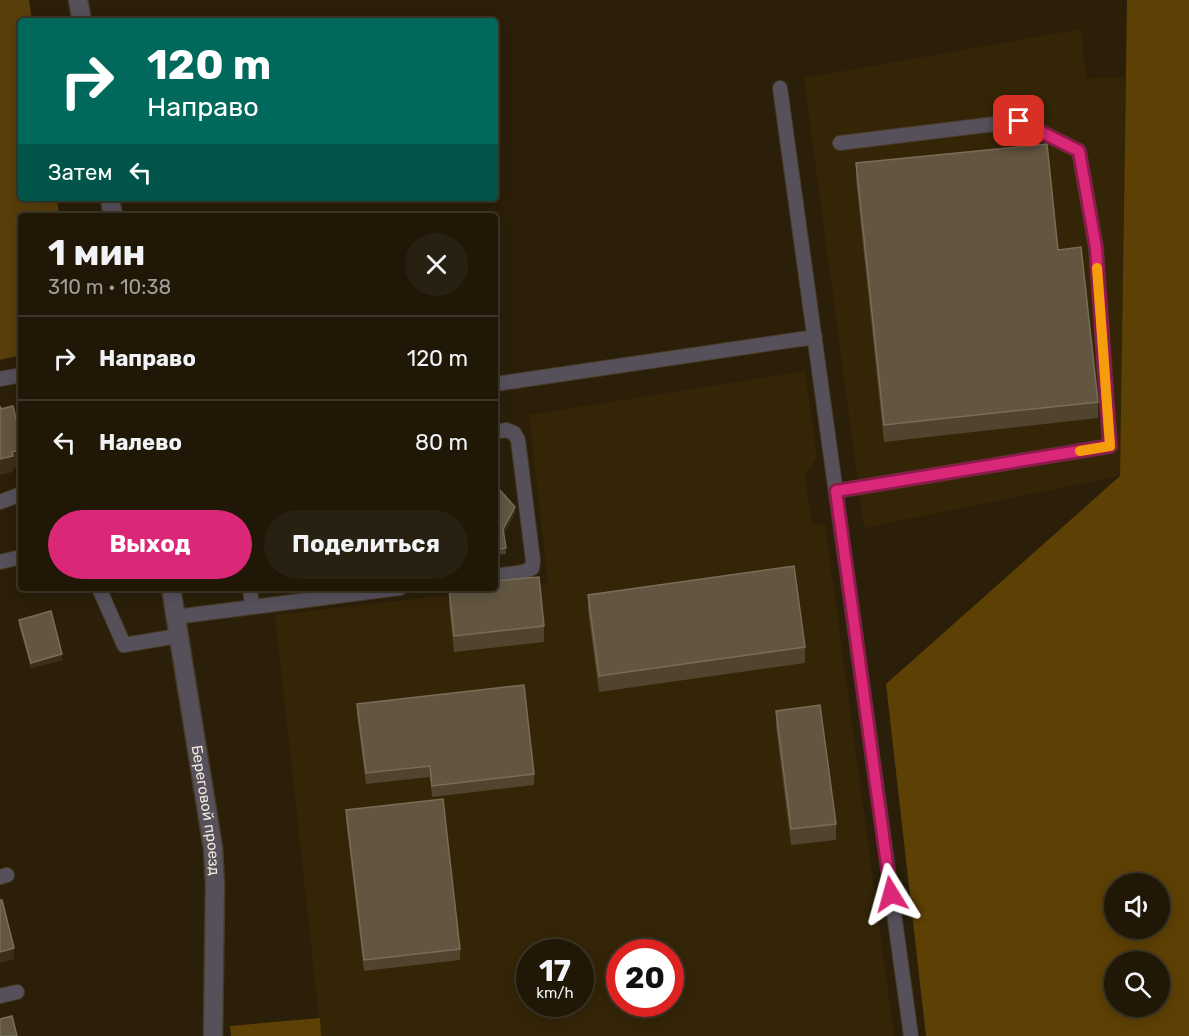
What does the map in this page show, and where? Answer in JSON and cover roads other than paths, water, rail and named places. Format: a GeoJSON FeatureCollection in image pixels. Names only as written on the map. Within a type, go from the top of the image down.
{"type":"FeatureCollection","features":[{"type":"Feature","properties":{"kind":"street"},"geometry":{"type":"LineString","coordinates":[[78,0],[81,18]]}},
{"type":"Feature","properties":{"kind":"street","name":"Береговой проезд"},"geometry":{"type":"LineString","coordinates":[[172,591],[213,848],[215,886],[213,1036]]}},
{"type":"Feature","properties":{"kind":"lane"},"geometry":{"type":"LineString","coordinates":[[780,88],[911,1036]]}},
{"type":"Feature","properties":{"kind":"lane"},"geometry":{"type":"LineString","coordinates":[[836,491],[1110,446],[1096,248],[1079,151],[1019,121],[840,143]]}},
{"type":"Feature","properties":{"kind":"lane"},"geometry":{"type":"LineString","coordinates":[[498,384],[815,337]]}},
{"type":"Feature","properties":{"kind":"lane"},"geometry":{"type":"LineString","coordinates":[[0,379],[18,376]]}},
{"type":"Feature","properties":{"kind":"lane"},"geometry":{"type":"LineString","coordinates":[[498,431],[506,430],[514,433],[518,440],[534,561],[532,568],[524,572],[498,576]]}},
{"type":"Feature","properties":{"kind":"lane"},"geometry":{"type":"LineString","coordinates":[[0,502],[18,495]]}},
{"type":"Feature","properties":{"kind":"lane"},"geometry":{"type":"LineString","coordinates":[[0,562],[18,558]]}},
{"type":"Feature","properties":{"kind":"lane"},"geometry":{"type":"LineString","coordinates":[[100,591],[124,645],[178,636]]}},
{"type":"Feature","properties":{"kind":"lane"},"geometry":{"type":"LineString","coordinates":[[250,591],[252,607]]}},
{"type":"Feature","properties":{"kind":"lane"},"geometry":{"type":"LineString","coordinates":[[176,617],[377,591]]}},
{"type":"Feature","properties":{"kind":"lane"},"geometry":{"type":"LineString","coordinates":[[0,996],[16,992]]}}]}
